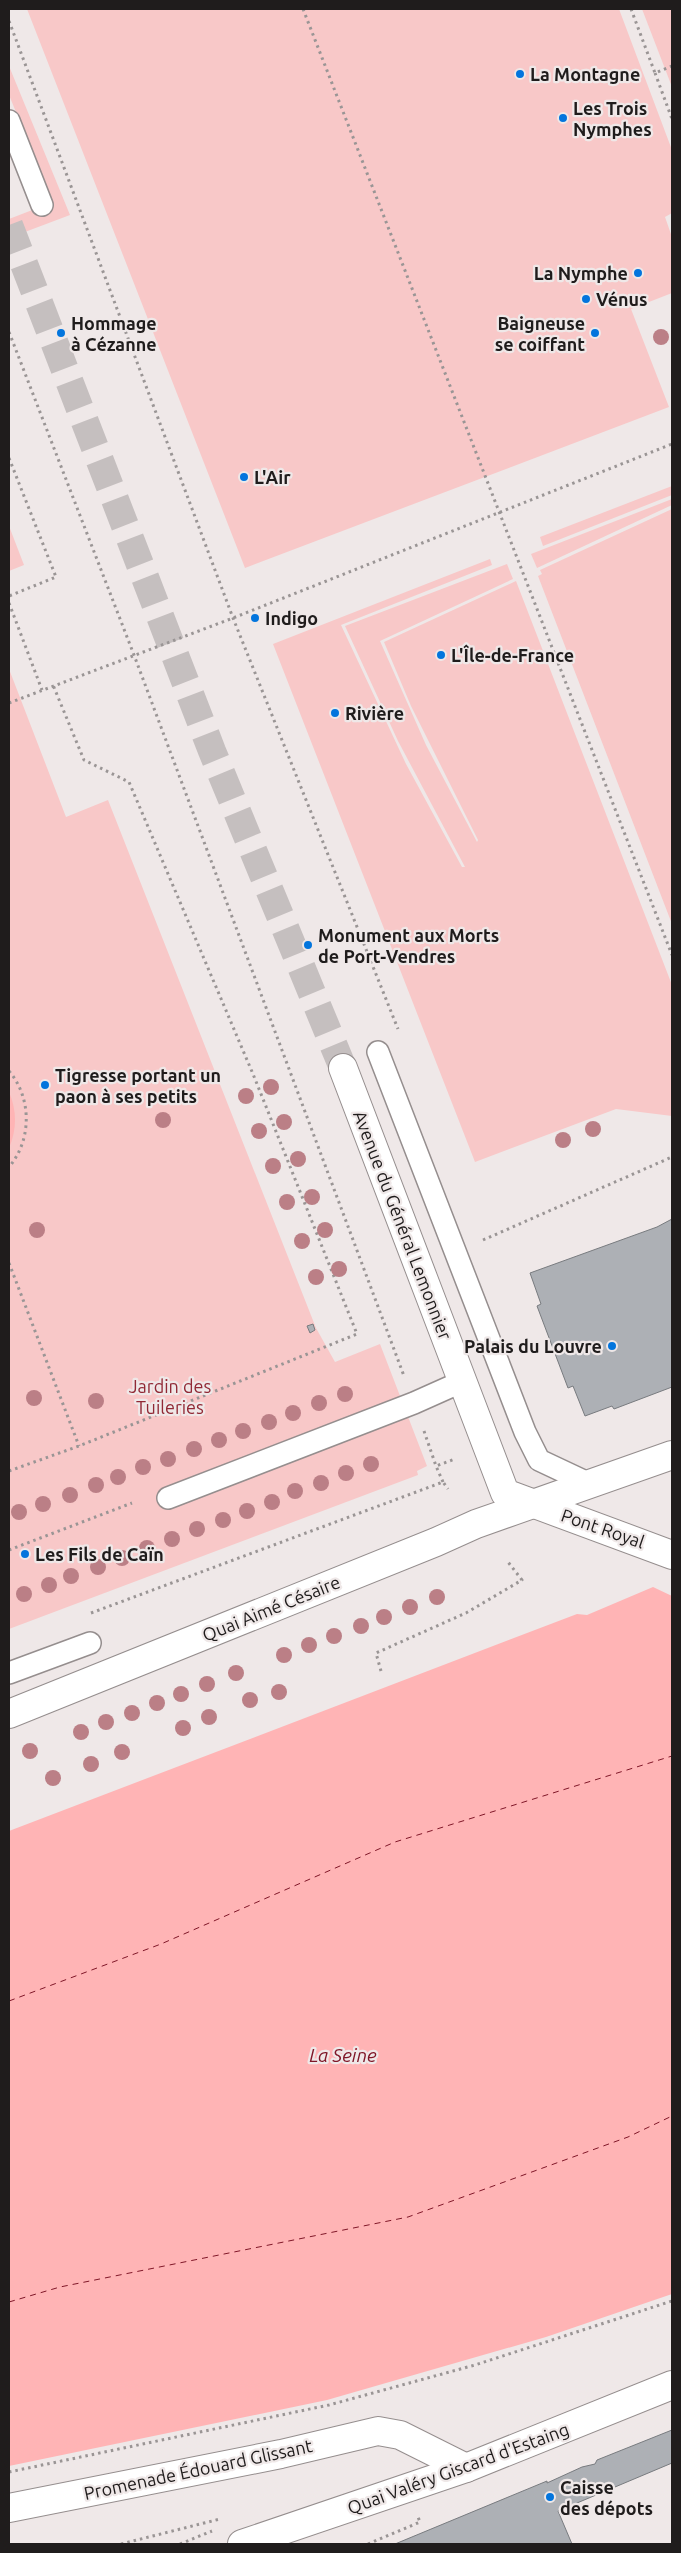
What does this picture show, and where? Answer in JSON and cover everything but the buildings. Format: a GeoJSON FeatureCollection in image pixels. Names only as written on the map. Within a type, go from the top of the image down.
{"type":"FeatureCollection","features":[{"type":"Feature","properties":{"kind":"main road","name":"Avenue du Général Lemonnier"},"geometry":{"type":"LineString","coordinates":[[343,1068],[422,1273],[461,1382],[505,1493],[533,1504]]}},
{"type":"Feature","properties":{"kind":"main road","name":"Quai Aimé Césaire"},"geometry":{"type":"LineString","coordinates":[[9,1714],[436,1542],[476,1524],[672,1455]]}},
{"type":"Feature","properties":{"kind":"main road","name":"Pont Royal"},"geometry":{"type":"LineString","coordinates":[[533,1504],[665,1551]]}},
{"type":"Feature","properties":{"kind":"main road","name":"Quai Valéry Giscard d'Estaing"},"geometry":{"type":"LineString","coordinates":[[242,2544],[466,2468],[672,2385]]}},
{"type":"Feature","properties":{"kind":"main road","name":"Promenade Édouard Glissant"},"geometry":{"type":"LineString","coordinates":[[9,2508],[281,2454],[378,2431],[400,2435],[466,2468]]}},
{"type":"Feature","properties":{"kind":"lane"},"geometry":{"type":"LineString","coordinates":[[9,121],[42,205]]}},
{"type":"Feature","properties":{"kind":"lane"},"geometry":{"type":"LineString","coordinates":[[378,1052],[525,1432],[539,1460],[590,1484]]}},
{"type":"Feature","properties":{"kind":"lane"},"geometry":{"type":"LineString","coordinates":[[168,1498],[414,1403],[461,1382]]}},
{"type":"Feature","properties":{"kind":"lane"},"geometry":{"type":"LineString","coordinates":[[9,1673],[90,1643]]}},
{"type":"Feature","properties":{"kind":"path"},"geometry":{"type":"LineString","coordinates":[[303,9],[501,512],[672,955]]}},
{"type":"Feature","properties":{"kind":"path"},"geometry":{"type":"LineString","coordinates":[[631,9],[672,119]]}},
{"type":"Feature","properties":{"kind":"path"},"geometry":{"type":"LineString","coordinates":[[9,21],[233,618],[398,1030]]}},
{"type":"Feature","properties":{"kind":"path"},"geometry":{"type":"LineString","coordinates":[[655,73],[672,66]]}},
{"type":"Feature","properties":{"kind":"path"},"geometry":{"type":"LineString","coordinates":[[9,332],[134,655],[436,1466],[448,1489]]}},
{"type":"Feature","properties":{"kind":"path"},"geometry":{"type":"LineString","coordinates":[[9,703],[233,618],[672,444]]}},
{"type":"Feature","properties":{"kind":"path"},"geometry":{"type":"LineString","coordinates":[[9,458],[56,577],[9,596]]}},
{"type":"Feature","properties":{"kind":"path"},"geometry":{"type":"LineString","coordinates":[[9,603],[42,690]]}},
{"type":"Feature","properties":{"kind":"path"},"geometry":{"type":"LineString","coordinates":[[9,1471],[79,1446],[357,1334],[253,1074],[129,782],[84,760],[54,685]]}},
{"type":"Feature","properties":{"kind":"path"},"geometry":{"type":"LineString","coordinates":[[9,1071],[22,1093],[27,1115],[25,1138],[16,1160],[9,1167]]}},
{"type":"Feature","properties":{"kind":"path"},"geometry":{"type":"LineString","coordinates":[[483,1240],[672,1157]]}},
{"type":"Feature","properties":{"kind":"path"},"geometry":{"type":"LineString","coordinates":[[479,1231],[486,1250]]}},
{"type":"Feature","properties":{"kind":"path"},"geometry":{"type":"LineString","coordinates":[[9,1263],[79,1446]]}},
{"type":"Feature","properties":{"kind":"path"},"geometry":{"type":"LineString","coordinates":[[436,1466],[455,1459]]}},
{"type":"Feature","properties":{"kind":"path"},"geometry":{"type":"LineString","coordinates":[[83,1616],[443,1482]]}},
{"type":"Feature","properties":{"kind":"path"},"geometry":{"type":"LineString","coordinates":[[9,1550],[132,1503]]}},
{"type":"Feature","properties":{"kind":"path"},"geometry":{"type":"LineString","coordinates":[[381,1671],[376,1653],[466,1613],[522,1580],[508,1562]]}},
{"type":"Feature","properties":{"kind":"path"},"geometry":{"type":"LineString","coordinates":[[9,2472],[329,2405],[502,2356],[672,2301]]}},
{"type":"Feature","properties":{"kind":"path"},"geometry":{"type":"LineString","coordinates":[[121,2544],[221,2519]]}},
{"type":"Feature","properties":{"kind":"path"},"geometry":{"type":"LineString","coordinates":[[368,2544],[394,2534]]}},
{"type":"Feature","properties":{"kind":"green space"},"geometry":{"type":"Polygon","coordinates":[[[27,9],[619,9],[672,150],[672,213],[665,217],[672,237],[672,293],[631,309],[669,407],[245,568],[27,9]]]}},
{"type":"Feature","properties":{"kind":"green space"},"geometry":{"type":"Polygon","coordinates":[[[642,9],[672,9],[672,87],[642,9]]]}},
{"type":"Feature","properties":{"kind":"green space"},"geometry":{"type":"Polygon","coordinates":[[[9,66],[70,215],[9,238],[9,219],[53,202],[9,95],[9,66]]]}},
{"type":"Feature","properties":{"kind":"green space"},"geometry":{"type":"Polygon","coordinates":[[[672,486],[672,495],[543,546],[540,537],[672,486]]]}},
{"type":"Feature","properties":{"kind":"green space"},"geometry":{"type":"Polygon","coordinates":[[[672,499],[672,505],[537,568],[531,554],[672,499]]]}},
{"type":"Feature","properties":{"kind":"green space"},"geometry":{"type":"Polygon","coordinates":[[[672,509],[672,924],[538,576],[542,574],[540,570],[672,509]]]}},
{"type":"Feature","properties":{"kind":"green space"},"geometry":{"type":"Polygon","coordinates":[[[9,526],[24,565],[9,571],[9,526]]]}},
{"type":"Feature","properties":{"kind":"green space"},"geometry":{"type":"Polygon","coordinates":[[[490,559],[492,565],[341,625],[406,764],[462,867],[465,867],[398,741],[345,626],[507,564],[513,579],[380,641],[426,745],[477,842],[478,840],[411,706],[384,642],[516,581],[672,985],[672,1116],[616,1109],[475,1162],[273,644],[490,559]]]}},
{"type":"Feature","properties":{"kind":"green space","name":"Jardin des Tuileries"},"geometry":{"type":"Polygon","coordinates":[[[9,669],[66,817],[108,800],[316,1328],[335,1362],[380,1344],[427,1466],[417,1471],[418,1475],[9,1629],[9,669]]]}},
{"type":"Feature","properties":{"kind":"water"},"geometry":{"type":"Polygon","coordinates":[[[9,1092],[14,1106],[15,1120],[9,1148],[9,1092]]]}},
{"type":"Feature","properties":{"kind":"water","name":"La Seine"},"geometry":{"type":"Polygon","coordinates":[[[653,1587],[672,1596],[672,2294],[546,2337],[327,2400],[9,2466],[9,1831],[577,1614],[587,1615],[653,1587]]]}},
{"type":"Feature","properties":{"kind":"ferry route"},"geometry":{"type":"LineString","coordinates":[[9,2001],[161,1944],[395,1842],[672,1756]]}},
{"type":"Feature","properties":{"kind":"ferry route"},"geometry":{"type":"LineString","coordinates":[[9,2302],[60,2287],[408,2217],[628,2137],[672,2116]]}},
{"type":"Feature","properties":{"kind":"tunnel"},"geometry":{"type":"LineString","coordinates":[[9,225],[212,751],[343,1068]]}},
{"type":"Feature","properties":{"kind":"place","name":"La Montagne"},"geometry":{"type":"Point","coordinates":[520,74]}},
{"type":"Feature","properties":{"kind":"place","name":"Les Trois Nymphes"},"geometry":{"type":"Point","coordinates":[563,118]}},
{"type":"Feature","properties":{"kind":"place","name":"La Nymphe"},"geometry":{"type":"Point","coordinates":[638,273]}},
{"type":"Feature","properties":{"kind":"place","name":"Vénus"},"geometry":{"type":"Point","coordinates":[586,299]}},
{"type":"Feature","properties":{"kind":"place","name":"Hommage à Cézanne"},"geometry":{"type":"Point","coordinates":[61,333]}},
{"type":"Feature","properties":{"kind":"place","name":"Baigneuse se coiffant"},"geometry":{"type":"Point","coordinates":[595,333]}},
{"type":"Feature","properties":{"kind":"place","name":"L'Air"},"geometry":{"type":"Point","coordinates":[244,477]}},
{"type":"Feature","properties":{"kind":"place","name":"Indigo"},"geometry":{"type":"Point","coordinates":[255,618]}},
{"type":"Feature","properties":{"kind":"place","name":"L'Île-de-France"},"geometry":{"type":"Point","coordinates":[441,655]}},
{"type":"Feature","properties":{"kind":"place","name":"Rivière"},"geometry":{"type":"Point","coordinates":[335,713]}},
{"type":"Feature","properties":{"kind":"place","name":"Monument aux Morts de Port-Vendres"},"geometry":{"type":"Point","coordinates":[308,945]}},
{"type":"Feature","properties":{"kind":"place","name":"Tigresse portant un paon à ses petits"},"geometry":{"type":"Point","coordinates":[45,1085]}},
{"type":"Feature","properties":{"kind":"place","name":"Palais du Louvre"},"geometry":{"type":"Point","coordinates":[612,1346]}},
{"type":"Feature","properties":{"kind":"place","name":"Les Fils de Caïn"},"geometry":{"type":"Point","coordinates":[25,1554]}},
{"type":"Feature","properties":{"kind":"place","name":"Caisse des dépots"},"geometry":{"type":"Point","coordinates":[550,2497]}}]}
